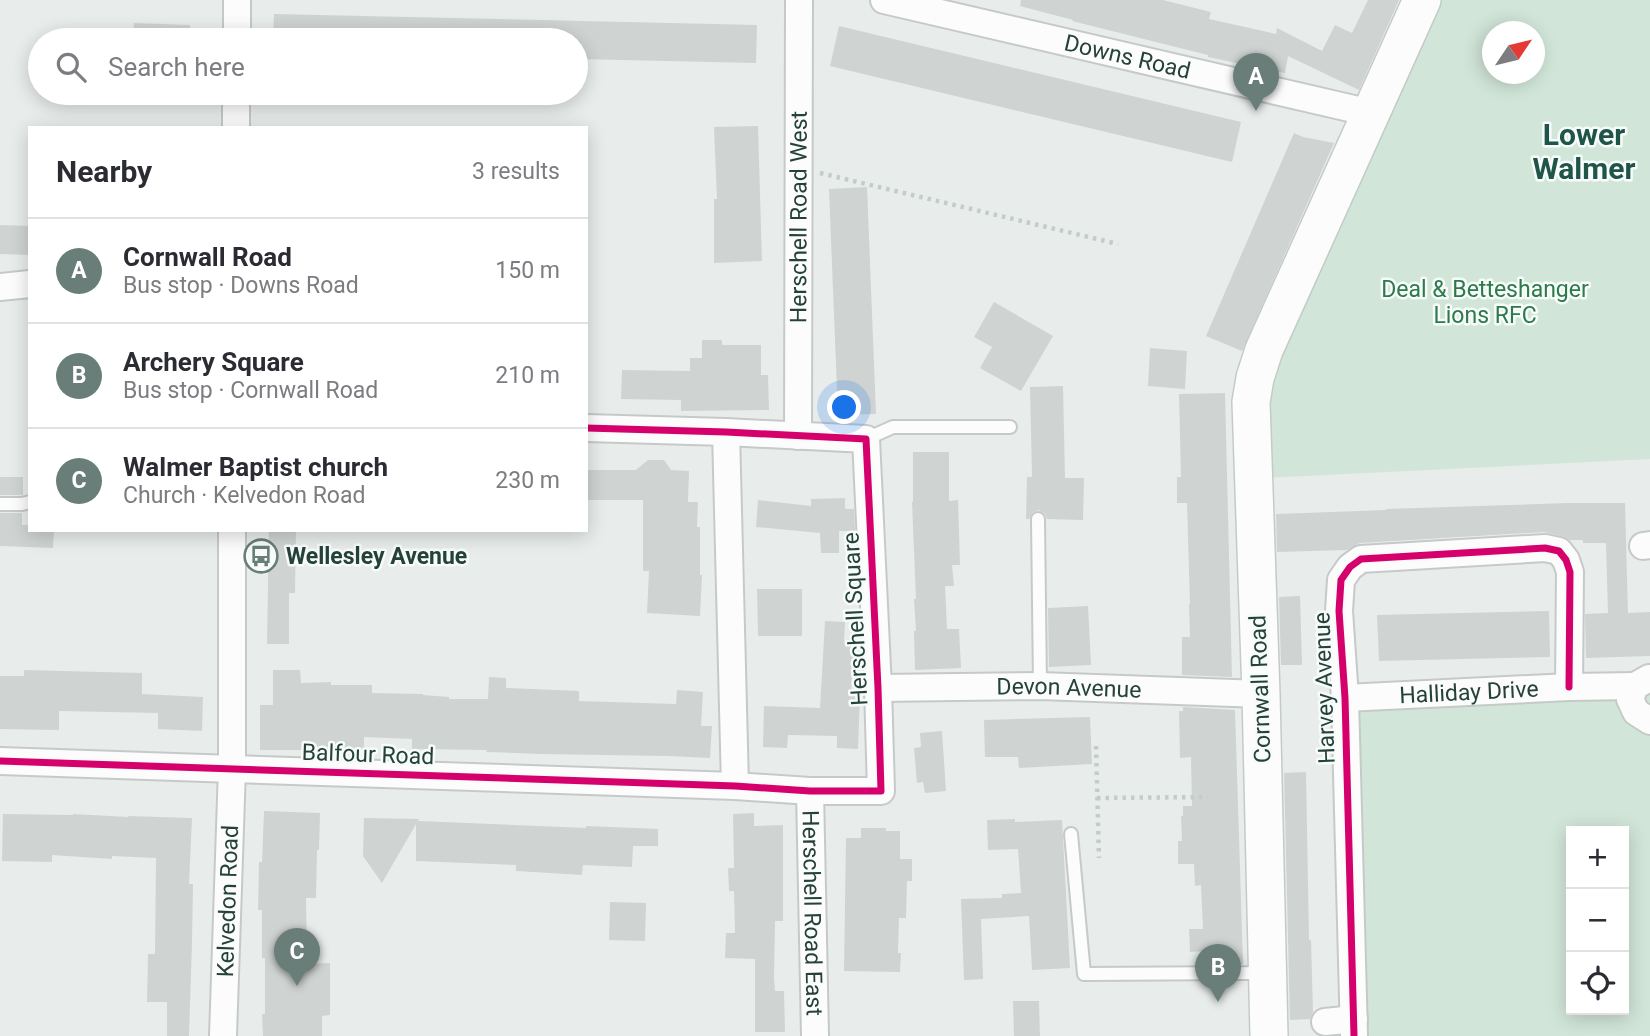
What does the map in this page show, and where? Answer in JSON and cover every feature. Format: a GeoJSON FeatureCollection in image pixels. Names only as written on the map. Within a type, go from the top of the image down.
{"type":"FeatureCollection","features":[{"type":"Feature","properties":{"kind":"main road","name":"Cornwall Road"},"geometry":{"type":"LineString","coordinates":[[1269,1036],[1251,402],[1264,350],[1422,0]]}},
{"type":"Feature","properties":{"kind":"street"},"geometry":{"type":"LineString","coordinates":[[237,0],[237,28]]}},
{"type":"Feature","properties":{"kind":"street","name":"Herschell Road West"},"geometry":{"type":"LineString","coordinates":[[798,436],[799,0]]}},
{"type":"Feature","properties":{"kind":"street","name":"Downs Road"},"geometry":{"type":"LineString","coordinates":[[884,0],[1371,113]]}},
{"type":"Feature","properties":{"kind":"street"},"geometry":{"type":"LineString","coordinates":[[236,105],[236,126]]}},
{"type":"Feature","properties":{"kind":"street"},"geometry":{"type":"LineString","coordinates":[[0,287],[28,284]]}},
{"type":"Feature","properties":{"kind":"street"},"geometry":{"type":"LineString","coordinates":[[588,428],[866,439]]}},
{"type":"Feature","properties":{"kind":"street"},"geometry":{"type":"LineString","coordinates":[[726,432],[735,786]]}},
{"type":"Feature","properties":{"kind":"street","name":"Herschell Square"},"geometry":{"type":"LineString","coordinates":[[735,786],[810,791],[881,791],[866,439]]}},
{"type":"Feature","properties":{"kind":"street","name":"Kelvedon Road"},"geometry":{"type":"LineString","coordinates":[[223,1036],[232,768],[232,532]]}},
{"type":"Feature","properties":{"kind":"street","name":"Harvey Avenue"},"geometry":{"type":"LineString","coordinates":[[1325,1021],[1354,1028],[1345,698],[1339,594],[1341,580],[1350,567],[1360,559],[1545,548],[1559,551],[1570,572],[1569,687]]}},
{"type":"Feature","properties":{"kind":"street","name":"Halliday Drive"},"geometry":{"type":"LineString","coordinates":[[1345,698],[1643,682]]}},
{"type":"Feature","properties":{"kind":"street","name":"Halliday Drive"},"geometry":{"type":"LineString","coordinates":[[1643,682],[1630,699],[1636,712],[1650,721]]}},
{"type":"Feature","properties":{"kind":"street","name":"Devon Avenue"},"geometry":{"type":"LineString","coordinates":[[878,688],[1040,686],[1261,694]]}},
{"type":"Feature","properties":{"kind":"street","name":"Balfour Road"},"geometry":{"type":"LineString","coordinates":[[0,761],[735,786]]}},
{"type":"Feature","properties":{"kind":"street","name":"Herschell Road East"},"geometry":{"type":"LineString","coordinates":[[810,791],[815,1036]]}},
{"type":"Feature","properties":{"kind":"lane"},"geometry":{"type":"LineString","coordinates":[[866,439],[893,427],[1010,428]]}},
{"type":"Feature","properties":{"kind":"lane"},"geometry":{"type":"LineString","coordinates":[[0,504],[28,502]]}},
{"type":"Feature","properties":{"kind":"lane"},"geometry":{"type":"LineString","coordinates":[[1038,519],[1040,686]]}},
{"type":"Feature","properties":{"kind":"lane"},"geometry":{"type":"LineString","coordinates":[[1071,834],[1084,974],[1250,973],[1267,966]]}},
{"type":"Feature","properties":{"kind":"path"},"geometry":{"type":"LineString","coordinates":[[799,167],[1118,244]]}},
{"type":"Feature","properties":{"kind":"path"},"geometry":{"type":"LineString","coordinates":[[1096,746],[1099,858]]}},
{"type":"Feature","properties":{"kind":"path"},"geometry":{"type":"LineString","coordinates":[[1097,798],[1208,797]]}},
{"type":"Feature","properties":{"kind":"green space","name":"Deal & Betteshanger Lions RFC"},"geometry":{"type":"Polygon","coordinates":[[[1442,0],[1650,0],[1650,459],[1266,478],[1262,393],[1442,0]]]}},
{"type":"Feature","properties":{"kind":"green space"},"geometry":{"type":"Polygon","coordinates":[[[1650,678],[1650,1036],[1354,1036],[1345,698],[1650,678]]]}},
{"type":"Feature","properties":{"kind":"building"},"geometry":{"type":"Polygon","coordinates":[[[1021,0],[1163,0],[1211,12],[1209,19],[1276,34],[1277,28],[1322,51],[1335,25],[1352,33],[1368,0],[1399,0],[1359,90],[1288,56],[1285,73],[1208,57],[1020,6],[1021,0]]]}},
{"type":"Feature","properties":{"kind":"building"},"geometry":{"type":"Polygon","coordinates":[[[274,14],[757,25],[756,63],[588,59],[588,28],[273,28],[274,14]]]}},
{"type":"Feature","properties":{"kind":"building"},"geometry":{"type":"Polygon","coordinates":[[[134,23],[190,25],[190,28],[134,28],[134,23]]]}},
{"type":"Feature","properties":{"kind":"building"},"geometry":{"type":"Polygon","coordinates":[[[839,26],[1241,122],[1232,162],[830,66],[839,26]]]}},
{"type":"Feature","properties":{"kind":"building"},"geometry":{"type":"Polygon","coordinates":[[[758,126],[762,261],[714,263],[714,199],[717,199],[714,127],[758,126]]]}},
{"type":"Feature","properties":{"kind":"building"},"geometry":{"type":"Polygon","coordinates":[[[1294,133],[1334,143],[1242,351],[1206,336],[1294,133]]]}},
{"type":"Feature","properties":{"kind":"building"},"geometry":{"type":"Polygon","coordinates":[[[867,187],[876,414],[838,415],[829,189],[867,187]]]}},
{"type":"Feature","properties":{"kind":"building"},"geometry":{"type":"Polygon","coordinates":[[[0,225],[28,226],[28,255],[0,254],[0,225]]]}},
{"type":"Feature","properties":{"kind":"building"},"geometry":{"type":"Polygon","coordinates":[[[994,302],[1053,336],[1021,391],[980,368],[992,347],[974,337],[994,302]]]}},
{"type":"Feature","properties":{"kind":"building"},"geometry":{"type":"Polygon","coordinates":[[[702,340],[722,340],[722,345],[761,345],[761,375],[768,375],[769,410],[681,411],[681,400],[621,399],[622,370],[690,371],[690,358],[702,358],[702,340]]]}},
{"type":"Feature","properties":{"kind":"building"},"geometry":{"type":"Polygon","coordinates":[[[1150,348],[1187,351],[1185,389],[1148,386],[1150,348]]]}},
{"type":"Feature","properties":{"kind":"building"},"geometry":{"type":"Polygon","coordinates":[[[1063,386],[1065,478],[1084,478],[1083,520],[1047,519],[1039,510],[1026,519],[1027,477],[1032,477],[1030,387],[1063,386]]]}},
{"type":"Feature","properties":{"kind":"building"},"geometry":{"type":"Polygon","coordinates":[[[1225,393],[1232,677],[1182,675],[1182,637],[1190,637],[1190,604],[1187,503],[1177,503],[1177,477],[1181,477],[1179,394],[1225,393]]]}},
{"type":"Feature","properties":{"kind":"building"},"geometry":{"type":"Polygon","coordinates":[[[913,452],[949,452],[949,501],[958,500],[960,565],[952,565],[954,586],[945,586],[947,629],[959,629],[961,668],[915,670],[913,452]]]}},
{"type":"Feature","properties":{"kind":"building"},"geometry":{"type":"Polygon","coordinates":[[[648,460],[664,460],[671,470],[689,471],[688,502],[698,502],[697,527],[700,527],[700,616],[647,613],[649,571],[643,571],[643,500],[588,500],[588,470],[636,470],[648,460]]]}},
{"type":"Feature","properties":{"kind":"building"},"geometry":{"type":"Polygon","coordinates":[[[0,477],[23,477],[23,495],[0,495],[0,477]]]}},
{"type":"Feature","properties":{"kind":"building"},"geometry":{"type":"Polygon","coordinates":[[[845,498],[845,509],[854,509],[855,531],[839,531],[839,553],[821,553],[820,533],[756,527],[758,500],[811,506],[811,499],[845,498]]]}},
{"type":"Feature","properties":{"kind":"building"},"geometry":{"type":"Polygon","coordinates":[[[1625,503],[1628,613],[1650,612],[1650,656],[1586,658],[1585,614],[1608,613],[1606,543],[1583,543],[1583,540],[1570,540],[1544,532],[1360,543],[1347,550],[1277,552],[1276,514],[1625,503]]]}},
{"type":"Feature","properties":{"kind":"building"},"geometry":{"type":"Polygon","coordinates":[[[0,513],[22,513],[22,525],[28,525],[28,532],[54,532],[53,548],[0,546],[0,513]]]}},
{"type":"Feature","properties":{"kind":"building"},"geometry":{"type":"Polygon","coordinates":[[[269,532],[296,532],[295,593],[289,593],[289,644],[267,644],[269,532]]]}},
{"type":"Feature","properties":{"kind":"building"},"geometry":{"type":"Polygon","coordinates":[[[757,589],[802,589],[802,636],[758,636],[757,589]]]}},
{"type":"Feature","properties":{"kind":"building"},"geometry":{"type":"Polygon","coordinates":[[[1300,596],[1302,665],[1281,665],[1279,597],[1300,596]]]}},
{"type":"Feature","properties":{"kind":"building"},"geometry":{"type":"Polygon","coordinates":[[[1088,606],[1091,665],[1049,667],[1048,608],[1088,606]]]}},
{"type":"Feature","properties":{"kind":"building"},"geometry":{"type":"Polygon","coordinates":[[[1549,611],[1550,657],[1379,661],[1377,615],[1549,611]]]}},
{"type":"Feature","properties":{"kind":"building"},"geometry":{"type":"Polygon","coordinates":[[[825,621],[845,622],[844,641],[854,637],[851,695],[860,695],[858,749],[837,748],[837,736],[788,735],[787,748],[763,747],[764,706],[820,708],[825,621]]]}},
{"type":"Feature","properties":{"kind":"building"},"geometry":{"type":"Polygon","coordinates":[[[24,670],[142,673],[142,694],[203,697],[202,731],[158,729],[158,713],[59,711],[59,730],[0,729],[0,676],[24,676],[24,670]]]}},
{"type":"Feature","properties":{"kind":"building"},"geometry":{"type":"Polygon","coordinates":[[[273,670],[300,670],[301,683],[372,685],[372,693],[423,694],[449,699],[488,699],[489,677],[506,678],[506,688],[579,691],[579,701],[676,704],[677,690],[703,692],[701,726],[712,726],[710,758],[412,749],[412,739],[364,737],[364,750],[260,750],[260,705],[273,705],[273,670]]]}},
{"type":"Feature","properties":{"kind":"building"},"geometry":{"type":"Polygon","coordinates":[[[1183,707],[1235,710],[1243,964],[1204,965],[1204,951],[1190,952],[1189,929],[1203,929],[1201,885],[1195,886],[1194,864],[1178,864],[1183,806],[1192,806],[1191,757],[1180,758],[1179,711],[1183,711],[1183,707]]]}},
{"type":"Feature","properties":{"kind":"building"},"geometry":{"type":"Polygon","coordinates":[[[1090,717],[1092,764],[1019,768],[1018,757],[985,757],[984,720],[1090,717]]]}},
{"type":"Feature","properties":{"kind":"building"},"geometry":{"type":"Polygon","coordinates":[[[942,731],[946,791],[925,793],[923,782],[917,783],[914,748],[921,747],[920,733],[942,731]]]}},
{"type":"Feature","properties":{"kind":"building"},"geometry":{"type":"Polygon","coordinates":[[[1306,772],[1313,1012],[1310,1019],[1290,1020],[1284,773],[1306,772]]]}},
{"type":"Feature","properties":{"kind":"building"},"geometry":{"type":"Polygon","coordinates":[[[264,811],[320,813],[316,898],[306,898],[307,964],[330,963],[330,1015],[322,1016],[322,1036],[263,1036],[265,958],[262,958],[262,910],[258,910],[264,811]]]}},
{"type":"Feature","properties":{"kind":"building"},"geometry":{"type":"Polygon","coordinates":[[[754,813],[754,826],[783,825],[783,921],[775,921],[774,977],[775,991],[784,991],[785,1032],[755,1032],[755,959],[725,958],[726,933],[735,933],[734,891],[729,891],[728,868],[734,868],[733,814],[754,813]]]}},
{"type":"Feature","properties":{"kind":"building"},"geometry":{"type":"Polygon","coordinates":[[[3,814],[192,818],[189,1036],[167,1036],[167,1002],[147,1002],[148,954],[155,954],[156,858],[112,856],[112,859],[52,855],[52,862],[2,861],[3,814]]]}},
{"type":"Feature","properties":{"kind":"building"},"geometry":{"type":"Polygon","coordinates":[[[364,818],[658,829],[658,846],[633,846],[632,867],[583,865],[582,875],[516,871],[516,865],[416,861],[416,824],[382,883],[363,856],[364,818]]]}},
{"type":"Feature","properties":{"kind":"building"},"geometry":{"type":"Polygon","coordinates":[[[1015,819],[1015,822],[1062,820],[1070,968],[1032,970],[1029,916],[981,919],[983,979],[964,980],[961,899],[1002,898],[1002,894],[1021,893],[1018,849],[988,850],[987,820],[1015,819]]]}},
{"type":"Feature","properties":{"kind":"building"},"geometry":{"type":"Polygon","coordinates":[[[861,828],[900,831],[900,859],[912,859],[912,881],[907,881],[906,918],[899,918],[900,972],[844,971],[846,838],[861,838],[861,828]]]}},
{"type":"Feature","properties":{"kind":"building"},"geometry":{"type":"Polygon","coordinates":[[[610,902],[646,903],[645,941],[609,940],[610,902]]]}},
{"type":"Feature","properties":{"kind":"building"},"geometry":{"type":"Polygon","coordinates":[[[1013,1001],[1039,1001],[1040,1036],[1014,1036],[1013,1001]]]}},
{"type":"Feature","properties":{"kind":"cycle path"},"geometry":{"type":"LineString","coordinates":[[0,761],[735,786],[810,791],[881,791],[866,439],[588,428]]}},
{"type":"Feature","properties":{"kind":"cycle path"},"geometry":{"type":"LineString","coordinates":[[1354,1036],[1345,698],[1339,611],[1341,580],[1350,567],[1361,559],[1545,548],[1559,551],[1570,572],[1569,687]]}},
{"type":"Feature","properties":{"kind":"place","name":"Cornwall Road"},"geometry":{"type":"Point","coordinates":[1256,111]}},
{"type":"Feature","properties":{"kind":"place","name":"Wellesley Avenue"},"geometry":{"type":"Point","coordinates":[261,556]}},
{"type":"Feature","properties":{"kind":"place","name":"Walmer Baptist church"},"geometry":{"type":"Point","coordinates":[297,986]}},
{"type":"Feature","properties":{"kind":"place","name":"Archery Square"},"geometry":{"type":"Point","coordinates":[1218,1002]}},
{"type":"Feature","properties":{"kind":"district","name":"Lower Walmer"},"geometry":{"type":"Point","coordinates":[1584,152]}}]}
